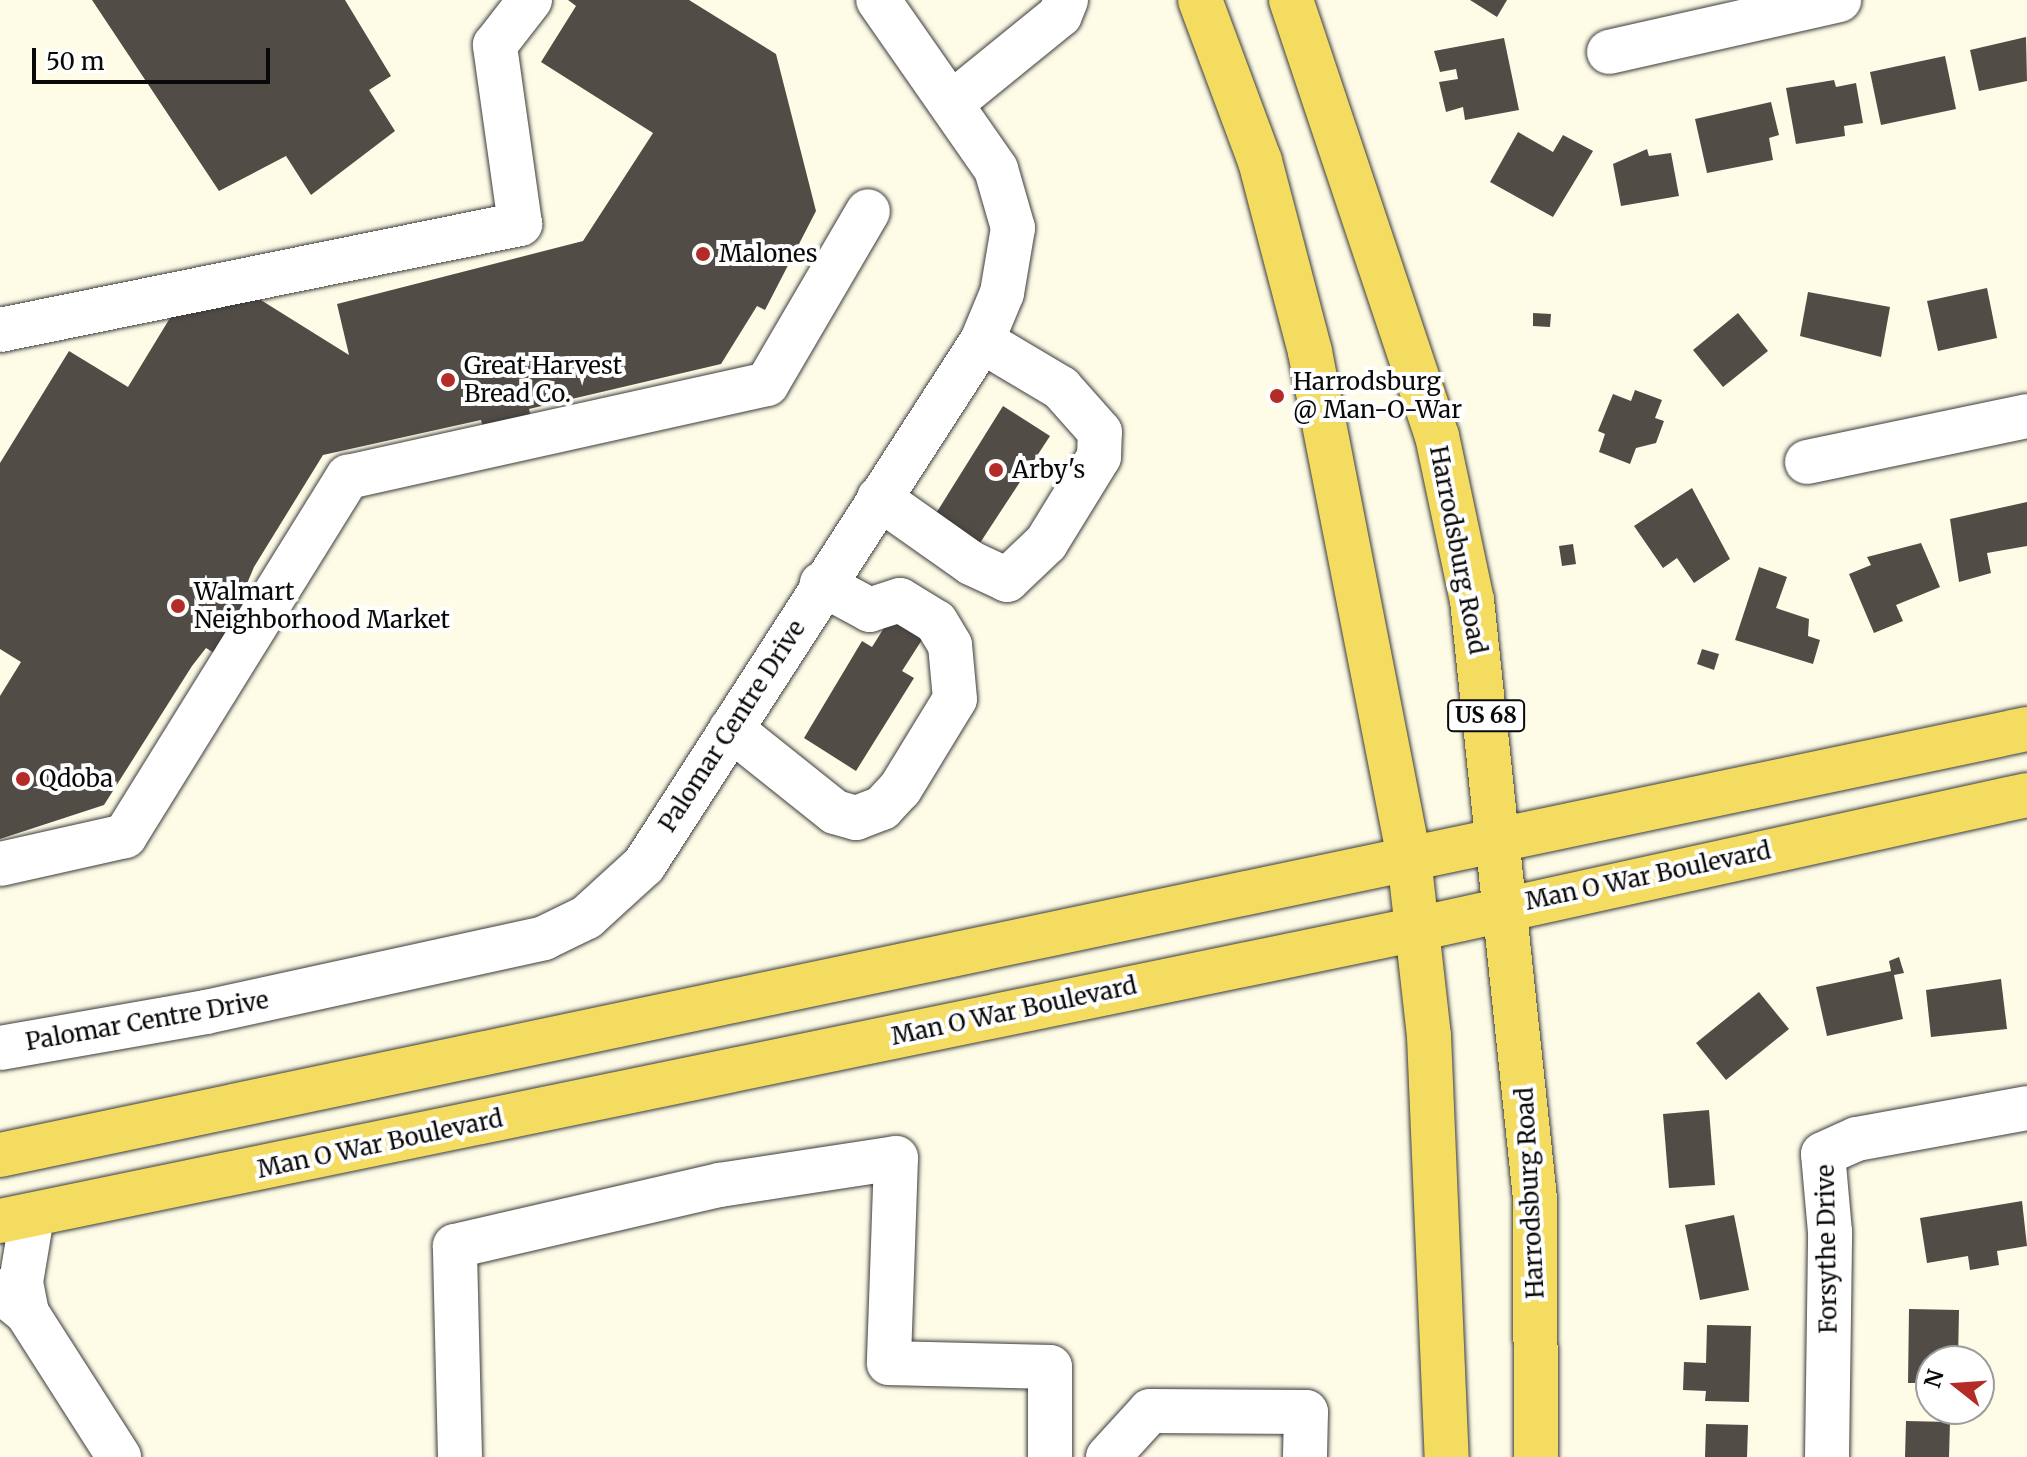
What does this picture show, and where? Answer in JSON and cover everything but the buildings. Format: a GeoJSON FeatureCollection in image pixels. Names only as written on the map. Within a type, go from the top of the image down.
{"type":"FeatureCollection","features":[{"type":"Feature","properties":{"kind":"main road"},"geometry":{"type":"LineString","coordinates":[[1200,0],[1260,161],[1310,352],[1409,858],[1429,1036],[1447,1457]]}},
{"type":"Feature","properties":{"kind":"main road","name":"Harrodsburg Road"},"geometry":{"type":"LineString","coordinates":[[1291,0],[1437,436],[1472,600],[1509,907],[1535,1198],[1536,1457]]}},
{"type":"Feature","properties":{"kind":"main road"},"geometry":{"type":"LineString","coordinates":[[0,1155],[1500,837],[2027,729]]}},
{"type":"Feature","properties":{"kind":"main road","name":"Man O War Boulevard"},"geometry":{"type":"LineString","coordinates":[[16,1219],[1417,929],[2027,795]]}},
{"type":"Feature","properties":{"kind":"street"},"geometry":{"type":"LineString","coordinates":[[0,330],[520,224],[495,45],[530,0]]}},
{"type":"Feature","properties":{"kind":"street","name":"Palomar Centre Drive"},"geometry":{"type":"LineString","coordinates":[[0,1048],[479,957],[565,929],[644,865],[822,584],[982,341],[1002,293],[1013,228],[996,169],[953,102],[878,0]]}},
{"type":"Feature","properties":{"kind":"street"},"geometry":{"type":"LineString","coordinates":[[953,102],[1060,15],[1066,0]]}},
{"type":"Feature","properties":{"kind":"street"},"geometry":{"type":"LineString","coordinates":[[1609,52],[1839,0]]}},
{"type":"Feature","properties":{"kind":"street"},"geometry":{"type":"LineString","coordinates":[[0,864],[125,836],[348,477],[767,384],[868,211]]}},
{"type":"Feature","properties":{"kind":"street"},"geometry":{"type":"LineString","coordinates":[[879,498],[971,563],[1007,580],[1046,543],[1099,457],[1100,432],[1088,409],[1061,388],[982,341]]}},
{"type":"Feature","properties":{"kind":"street"},"geometry":{"type":"LineString","coordinates":[[1807,462],[2027,416]]}},
{"type":"Feature","properties":{"kind":"street"},"geometry":{"type":"LineString","coordinates":[[731,729],[806,793],[856,818],[882,808],[900,789],[955,699],[957,669],[936,622],[900,600],[870,610],[822,584]]}},
{"type":"Feature","properties":{"kind":"street","name":"Forsythe Drive"},"geometry":{"type":"LineString","coordinates":[[1827,1457],[1830,1232],[1823,1154],[1857,1139],[2027,1108]]}},
{"type":"Feature","properties":{"kind":"street"},"geometry":{"type":"LineString","coordinates":[[460,1457],[455,1246],[720,1185],[896,1158],[889,1363],[1050,1367],[1050,1446],[1089,1434],[1108,1454],[1150,1411],[1306,1412],[1305,1457]]}},
{"type":"Feature","properties":{"kind":"street"},"geometry":{"type":"LineString","coordinates":[[16,1219],[22,1260],[14,1302],[119,1457]]}},
{"type":"Feature","properties":{"kind":"place","name":"Malones"},"geometry":{"type":"Point","coordinates":[703,254]}},
{"type":"Feature","properties":{"kind":"place","name":"Great Harvest Bread Co."},"geometry":{"type":"Point","coordinates":[448,380]}},
{"type":"Feature","properties":{"kind":"place","name":"Harrodsburg @ Man-O-War"},"geometry":{"type":"Point","coordinates":[1277,396]}},
{"type":"Feature","properties":{"kind":"place","name":"Arby's"},"geometry":{"type":"Point","coordinates":[996,470]}},
{"type":"Feature","properties":{"kind":"place","name":"Walmart Neighborhood Market"},"geometry":{"type":"Point","coordinates":[178,606]}},
{"type":"Feature","properties":{"kind":"place","name":"Qdoba"},"geometry":{"type":"Point","coordinates":[23,779]}}]}
